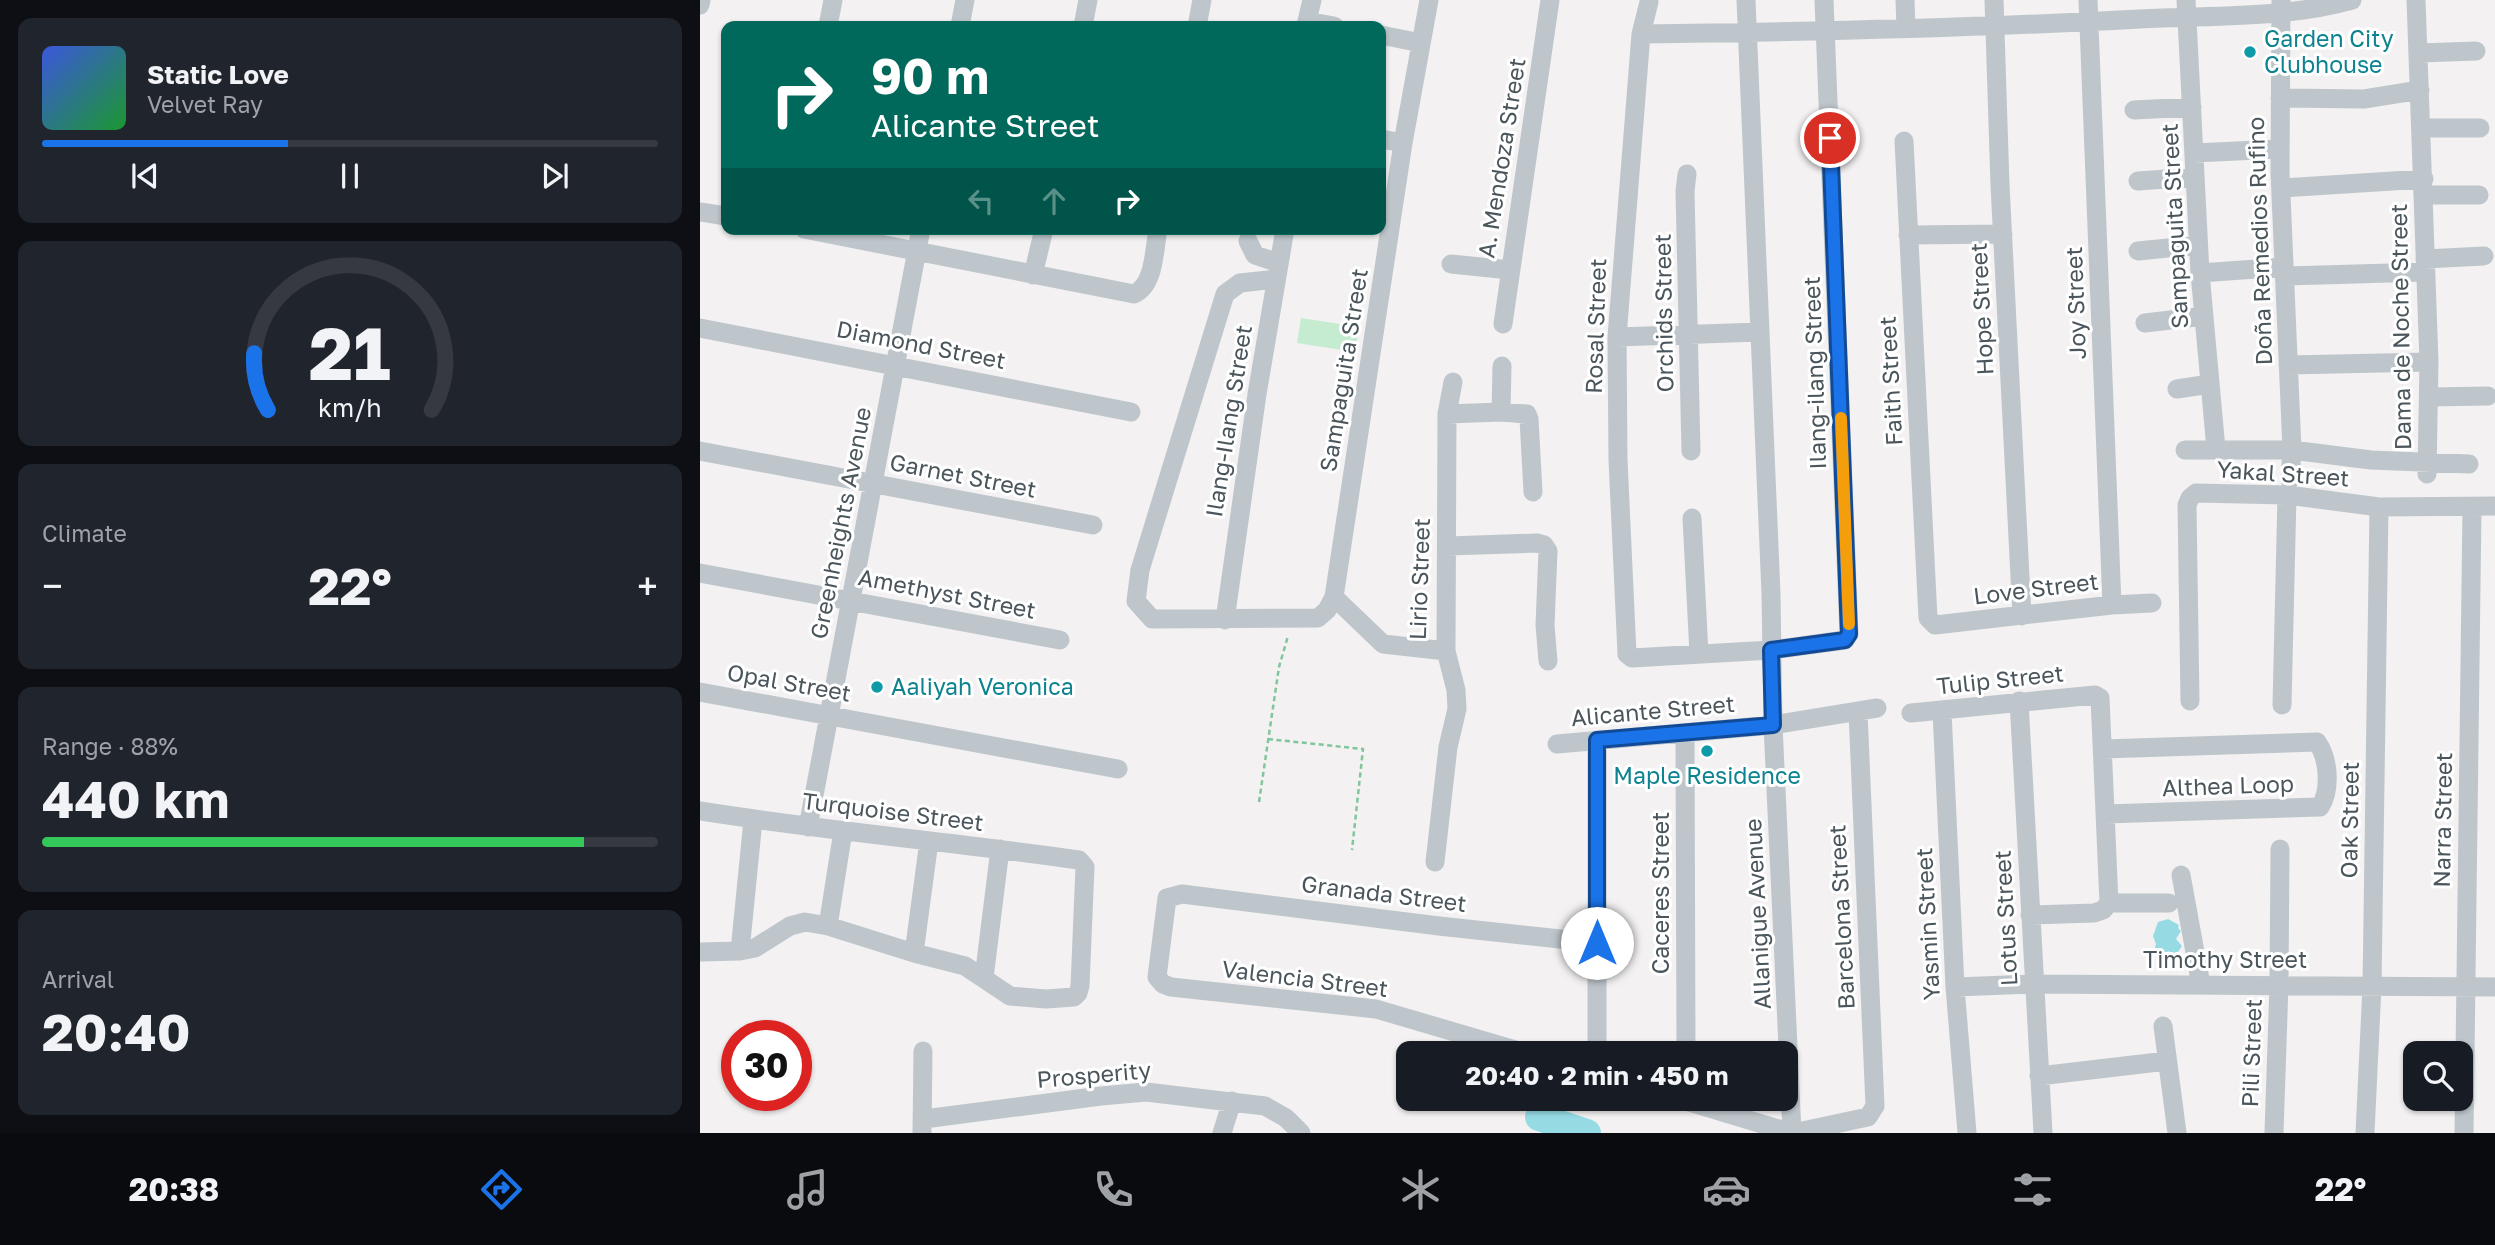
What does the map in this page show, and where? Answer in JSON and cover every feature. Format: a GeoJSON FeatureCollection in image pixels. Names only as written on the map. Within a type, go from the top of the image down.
{"type":"FeatureCollection","features":[{"type":"Feature","properties":{"kind":"street"},"geometry":{"type":"LineString","coordinates":[[829,21],[833,0]]}},
{"type":"Feature","properties":{"kind":"street"},"geometry":{"type":"LineString","coordinates":[[961,21],[965,0]]}},
{"type":"Feature","properties":{"kind":"street"},"geometry":{"type":"LineString","coordinates":[[1084,21],[1088,0]]}},
{"type":"Feature","properties":{"kind":"street"},"geometry":{"type":"LineString","coordinates":[[1198,21],[1202,0]]}},
{"type":"Feature","properties":{"kind":"street"},"geometry":{"type":"LineString","coordinates":[[1307,21],[1312,0]]}},
{"type":"Feature","properties":{"kind":"street","name":"Sampaguita Street"},"geometry":{"type":"LineString","coordinates":[[1292,620],[1318,618],[1327,610],[1334,597],[1403,143],[1429,0]]}},
{"type":"Feature","properties":{"kind":"street","name":"A. Mendoza Street"},"geometry":{"type":"LineString","coordinates":[[1503,324],[1550,0]]}},
{"type":"Feature","properties":{"kind":"street"},"geometry":{"type":"LineString","coordinates":[[1692,518],[1699,654],[1771,650],[1771,594],[1746,0]]}},
{"type":"Feature","properties":{"kind":"street"},"geometry":{"type":"LineString","coordinates":[[1824,0],[1826,29]]}},
{"type":"Feature","properties":{"kind":"street"},"geometry":{"type":"LineString","coordinates":[[1905,0],[1906,29]]}},
{"type":"Feature","properties":{"kind":"street","name":"Hope Street"},"geometry":{"type":"LineString","coordinates":[[1994,0],[2022,616]]}},
{"type":"Feature","properties":{"kind":"street","name":"Joy Street"},"geometry":{"type":"LineString","coordinates":[[2088,0],[2112,605]]}},
{"type":"Feature","properties":{"kind":"street"},"geometry":{"type":"LineString","coordinates":[[1641,34],[1995,27],[2118,20],[2187,8],[2328,7],[2352,0]]}},
{"type":"Feature","properties":{"kind":"street","name":"Dama de Noche Street"},"geometry":{"type":"LineString","coordinates":[[2416,0],[2430,397],[2427,469]]}},
{"type":"Feature","properties":{"kind":"street","name":"Rosal Street"},"geometry":{"type":"LineString","coordinates":[[1649,2],[1641,34],[1617,337],[1618,460],[1627,654],[1632,658],[1699,654]]}},
{"type":"Feature","properties":{"kind":"street","name":"Doña Remedios Rufino"},"geometry":{"type":"LineString","coordinates":[[2281,6],[2280,149],[2292,450],[2289,488]]}},
{"type":"Feature","properties":{"kind":"street","name":"Sampaguita Street"},"geometry":{"type":"LineString","coordinates":[[2187,8],[2200,273],[2216,449]]}},
{"type":"Feature","properties":{"kind":"street","name":"Ilang-ilang Street"},"geometry":{"type":"LineString","coordinates":[[1771,650],[1845,640],[1849,634],[1826,29]]}},
{"type":"Feature","properties":{"kind":"street"},"geometry":{"type":"LineString","coordinates":[[1386,36],[1421,43]]}},
{"type":"Feature","properties":{"kind":"street"},"geometry":{"type":"LineString","coordinates":[[2419,53],[2476,51]]}},
{"type":"Feature","properties":{"kind":"street"},"geometry":{"type":"LineString","coordinates":[[2280,98],[2364,99],[2420,90]]}},
{"type":"Feature","properties":{"kind":"street"},"geometry":{"type":"LineString","coordinates":[[2134,110],[2192,107]]}},
{"type":"Feature","properties":{"kind":"street"},"geometry":{"type":"LineString","coordinates":[[2421,128],[2480,128]]}},
{"type":"Feature","properties":{"kind":"street"},"geometry":{"type":"LineString","coordinates":[[1386,139],[1403,143]]}},
{"type":"Feature","properties":{"kind":"street","name":"Faith Street"},"geometry":{"type":"LineString","coordinates":[[1904,141],[1928,618]]}},
{"type":"Feature","properties":{"kind":"street"},"geometry":{"type":"LineString","coordinates":[[2194,153],[2280,149]]}},
{"type":"Feature","properties":{"kind":"street","name":"Orchids Street"},"geometry":{"type":"LineString","coordinates":[[1687,174],[1685,191],[1691,451]]}},
{"type":"Feature","properties":{"kind":"street"},"geometry":{"type":"LineString","coordinates":[[2138,181],[2195,177]]}},
{"type":"Feature","properties":{"kind":"street"},"geometry":{"type":"LineString","coordinates":[[2424,187],[2479,195]]}},
{"type":"Feature","properties":{"kind":"street","name":"Dama de Noche Street"},"geometry":{"type":"LineString","coordinates":[[2281,188],[2424,187]]}},
{"type":"Feature","properties":{"kind":"street"},"geometry":{"type":"LineString","coordinates":[[700,212],[721,215]]}},
{"type":"Feature","properties":{"kind":"street"},"geometry":{"type":"LineString","coordinates":[[1908,235],[2003,234]]}},
{"type":"Feature","properties":{"kind":"street"},"geometry":{"type":"LineString","coordinates":[[837,235],[1134,294],[1141,291],[1148,282],[1157,235]]}},
{"type":"Feature","properties":{"kind":"street","name":"Greenheights Avenue"},"geometry":{"type":"LineString","coordinates":[[808,827],[920,235]]}},
{"type":"Feature","properties":{"kind":"street"},"geometry":{"type":"LineString","coordinates":[[1033,275],[1043,235]]}},
{"type":"Feature","properties":{"kind":"street","name":"Ilang-Ilang Street"},"geometry":{"type":"LineString","coordinates":[[1225,620],[1284,235]]}},
{"type":"Feature","properties":{"kind":"street"},"geometry":{"type":"LineString","coordinates":[[1248,241],[1255,255],[1277,271]]}},
{"type":"Feature","properties":{"kind":"street"},"geometry":{"type":"LineString","coordinates":[[2138,251],[2199,245]]}},
{"type":"Feature","properties":{"kind":"street"},"geometry":{"type":"LineString","coordinates":[[2200,273],[2425,265],[2484,256]]}},
{"type":"Feature","properties":{"kind":"street"},"geometry":{"type":"LineString","coordinates":[[1451,264],[1510,270]]}},
{"type":"Feature","properties":{"kind":"street"},"geometry":{"type":"LineString","coordinates":[[1277,271],[1240,282],[1225,293],[1140,569],[1136,601],[1152,619],[1292,620]]}},
{"type":"Feature","properties":{"kind":"street"},"geometry":{"type":"LineString","coordinates":[[2145,323],[2204,316]]}},
{"type":"Feature","properties":{"kind":"street","name":"Diamond Street"},"geometry":{"type":"LineString","coordinates":[[700,328],[1131,412]]}},
{"type":"Feature","properties":{"kind":"street"},"geometry":{"type":"LineString","coordinates":[[1617,337],[1759,332]]}},
{"type":"Feature","properties":{"kind":"street"},"geometry":{"type":"LineString","coordinates":[[2288,365],[2429,362]]}},
{"type":"Feature","properties":{"kind":"street"},"geometry":{"type":"LineString","coordinates":[[1501,412],[1502,366]]}},
{"type":"Feature","properties":{"kind":"street","name":"Lirio Street"},"geometry":{"type":"LineString","coordinates":[[1334,597],[1383,644],[1446,651],[1447,414],[1453,382]]}},
{"type":"Feature","properties":{"kind":"street"},"geometry":{"type":"LineString","coordinates":[[2177,389],[2210,384]]}},
{"type":"Feature","properties":{"kind":"street"},"geometry":{"type":"LineString","coordinates":[[2430,397],[2488,396]]}},
{"type":"Feature","properties":{"kind":"street"},"geometry":{"type":"LineString","coordinates":[[1447,414],[1524,413],[1529,419],[1534,492]]}},
{"type":"Feature","properties":{"kind":"street"},"geometry":{"type":"LineString","coordinates":[[2185,450],[2292,450],[2427,469],[2469,464]]}},
{"type":"Feature","properties":{"kind":"street","name":"Garnet Street"},"geometry":{"type":"LineString","coordinates":[[700,451],[1093,525]]}},
{"type":"Feature","properties":{"kind":"street"},"geometry":{"type":"LineString","coordinates":[[2282,705],[2289,488]]}},
{"type":"Feature","properties":{"kind":"street","name":"Yakal Street"},"geometry":{"type":"LineString","coordinates":[[2190,702],[2187,505],[2196,493],[2289,488],[2379,507],[2495,506]]}},
{"type":"Feature","properties":{"kind":"street","name":"Oak Street"},"geometry":{"type":"LineString","coordinates":[[2365,1133],[2372,986],[2379,507]]}},
{"type":"Feature","properties":{"kind":"street","name":"Narra Street"},"geometry":{"type":"LineString","coordinates":[[2464,1133],[2472,508]]}},
{"type":"Feature","properties":{"kind":"street"},"geometry":{"type":"LineString","coordinates":[[1448,546],[1544,545],[1548,551],[1545,625],[1548,662]]}},
{"type":"Feature","properties":{"kind":"street","name":"Amethyst Street"},"geometry":{"type":"LineString","coordinates":[[700,573],[1060,640]]}},
{"type":"Feature","properties":{"kind":"street","name":"Love Street"},"geometry":{"type":"LineString","coordinates":[[1928,618],[1935,625],[2152,603]]}},
{"type":"Feature","properties":{"kind":"street","name":"Allanigue Avenue"},"geometry":{"type":"LineString","coordinates":[[1771,650],[1793,1133]]}},
{"type":"Feature","properties":{"kind":"street"},"geometry":{"type":"LineString","coordinates":[[1436,862],[1448,747],[1457,709],[1456,690],[1446,651]]}},
{"type":"Feature","properties":{"kind":"street","name":"Opal Street"},"geometry":{"type":"LineString","coordinates":[[700,692],[1118,769]]}},
{"type":"Feature","properties":{"kind":"street","name":"Tulip Street"},"geometry":{"type":"LineString","coordinates":[[1911,713],[2095,695],[2100,698],[2103,749]]}},
{"type":"Feature","properties":{"kind":"street","name":"Lotus Street"},"geometry":{"type":"LineString","coordinates":[[2020,701],[2043,1133]]}},
{"type":"Feature","properties":{"kind":"street","name":"Alicante Street"},"geometry":{"type":"LineString","coordinates":[[1557,744],[1773,725],[1867,710]]}},
{"type":"Feature","properties":{"kind":"street","name":"Barcelona Street"},"geometry":{"type":"LineString","coordinates":[[1793,1133],[1868,1117],[1875,1106],[1867,710]]}},
{"type":"Feature","properties":{"kind":"street","name":"Yasmin Street"},"geometry":{"type":"LineString","coordinates":[[1942,711],[1955,986],[1967,1133]]}},
{"type":"Feature","properties":{"kind":"street","name":"Caceres Street"},"geometry":{"type":"LineString","coordinates":[[1685,733],[1686,1041]]}},
{"type":"Feature","properties":{"kind":"street"},"geometry":{"type":"LineString","coordinates":[[1597,740],[1597,1041]]}},
{"type":"Feature","properties":{"kind":"street","name":"Althea Loop"},"geometry":{"type":"LineString","coordinates":[[2103,749],[2317,742],[2325,754],[2326,797],[2320,807],[2106,814]]}},
{"type":"Feature","properties":{"kind":"street"},"geometry":{"type":"LineString","coordinates":[[2030,915],[2094,913],[2103,910],[2109,903],[2103,749]]}},
{"type":"Feature","properties":{"kind":"street","name":"Turquoise Street"},"geometry":{"type":"LineString","coordinates":[[700,811],[753,820],[1079,860],[1085,867],[1078,993],[1074,997],[1046,999],[1010,996],[984,978]]}},
{"type":"Feature","properties":{"kind":"street"},"geometry":{"type":"LineString","coordinates":[[740,951],[753,820]]}},
{"type":"Feature","properties":{"kind":"street"},"geometry":{"type":"LineString","coordinates":[[828,926],[843,831]]}},
{"type":"Feature","properties":{"kind":"street"},"geometry":{"type":"LineString","coordinates":[[914,953],[929,841]]}},
{"type":"Feature","properties":{"kind":"street"},"geometry":{"type":"LineString","coordinates":[[700,952],[755,948],[790,926],[805,922],[828,926],[965,966],[984,978],[1000,849]]}},
{"type":"Feature","properties":{"kind":"street","name":"Pili Street"},"geometry":{"type":"LineString","coordinates":[[2274,1133],[2280,849]]}},
{"type":"Feature","properties":{"kind":"street"},"geometry":{"type":"LineString","coordinates":[[2181,875],[2201,985]]}},
{"type":"Feature","properties":{"kind":"street","name":"Granada Street"},"geometry":{"type":"LineString","coordinates":[[1157,977],[1167,898],[1182,894],[1597,943]]}},
{"type":"Feature","properties":{"kind":"street"},"geometry":{"type":"LineString","coordinates":[[2109,903],[2169,903]]}},
{"type":"Feature","properties":{"kind":"street","name":"Valencia Street"},"geometry":{"type":"LineString","coordinates":[[1157,977],[1171,988],[1376,1009],[1485,1041]]}},
{"type":"Feature","properties":{"kind":"street","name":"Timothy Street"},"geometry":{"type":"LineString","coordinates":[[1955,986],[2034,984],[2495,987]]}},
{"type":"Feature","properties":{"kind":"street"},"geometry":{"type":"LineString","coordinates":[[2163,1026],[2177,1133]]}},
{"type":"Feature","properties":{"kind":"street"},"geometry":{"type":"LineString","coordinates":[[923,1051],[923,1126]]}},
{"type":"Feature","properties":{"kind":"street"},"geometry":{"type":"LineString","coordinates":[[2039,1076],[2167,1061]]}},
{"type":"Feature","properties":{"kind":"street","name":"Prosperity"},"geometry":{"type":"LineString","coordinates":[[923,1126],[1101,1096],[1146,1092],[1265,1106],[1286,1118],[1301,1133]]}},
{"type":"Feature","properties":{"kind":"street"},"geometry":{"type":"LineString","coordinates":[[1222,1133],[1232,1101]]}},
{"type":"Feature","properties":{"kind":"street"},"geometry":{"type":"LineString","coordinates":[[1720,1111],[1793,1133]]}},
{"type":"Feature","properties":{"kind":"path"},"geometry":{"type":"LineString","coordinates":[[1259,802],[1279,667],[1292,620]]}},
{"type":"Feature","properties":{"kind":"path"},"geometry":{"type":"LineString","coordinates":[[1268,739],[1363,749],[1352,850]]}},
{"type":"Feature","properties":{"kind":"green space"},"geometry":{"type":"Polygon","coordinates":[[[1301,318],[1359,327],[1355,352],[1297,343],[1301,318]]]}},
{"type":"Feature","properties":{"kind":"water"},"geometry":{"type":"Polygon","coordinates":[[[2168,919],[2179,925],[2181,931],[2176,939],[2182,946],[2173,954],[2168,951],[2163,959],[2153,954],[2156,944],[2153,936],[2158,922],[2168,919]]]}},
{"type":"Feature","properties":{"kind":"waterway"},"geometry":{"type":"LineString","coordinates":[[1539,1117],[1587,1133]]}},
{"type":"Feature","properties":{"kind":"slow traffic"},"geometry":{"type":"LineString","coordinates":[[1841,418],[1849,624]]}},
{"type":"Feature","properties":{"kind":"place","name":"Garden City Clubhouse"},"geometry":{"type":"Point","coordinates":[2250,52]}},
{"type":"Feature","properties":{"kind":"place","name":"Aaliyah Veronica"},"geometry":{"type":"Point","coordinates":[877,687]}},
{"type":"Feature","properties":{"kind":"place","name":"Maple Residence"},"geometry":{"type":"Point","coordinates":[1707,751]}},
{"type":"Feature","properties":{"kind":"route"},"geometry":{"type":"LineString","coordinates":[[1597,943],[1597,740],[1773,725],[1771,650],[1845,640],[1849,634],[1830,138]]}}]}
